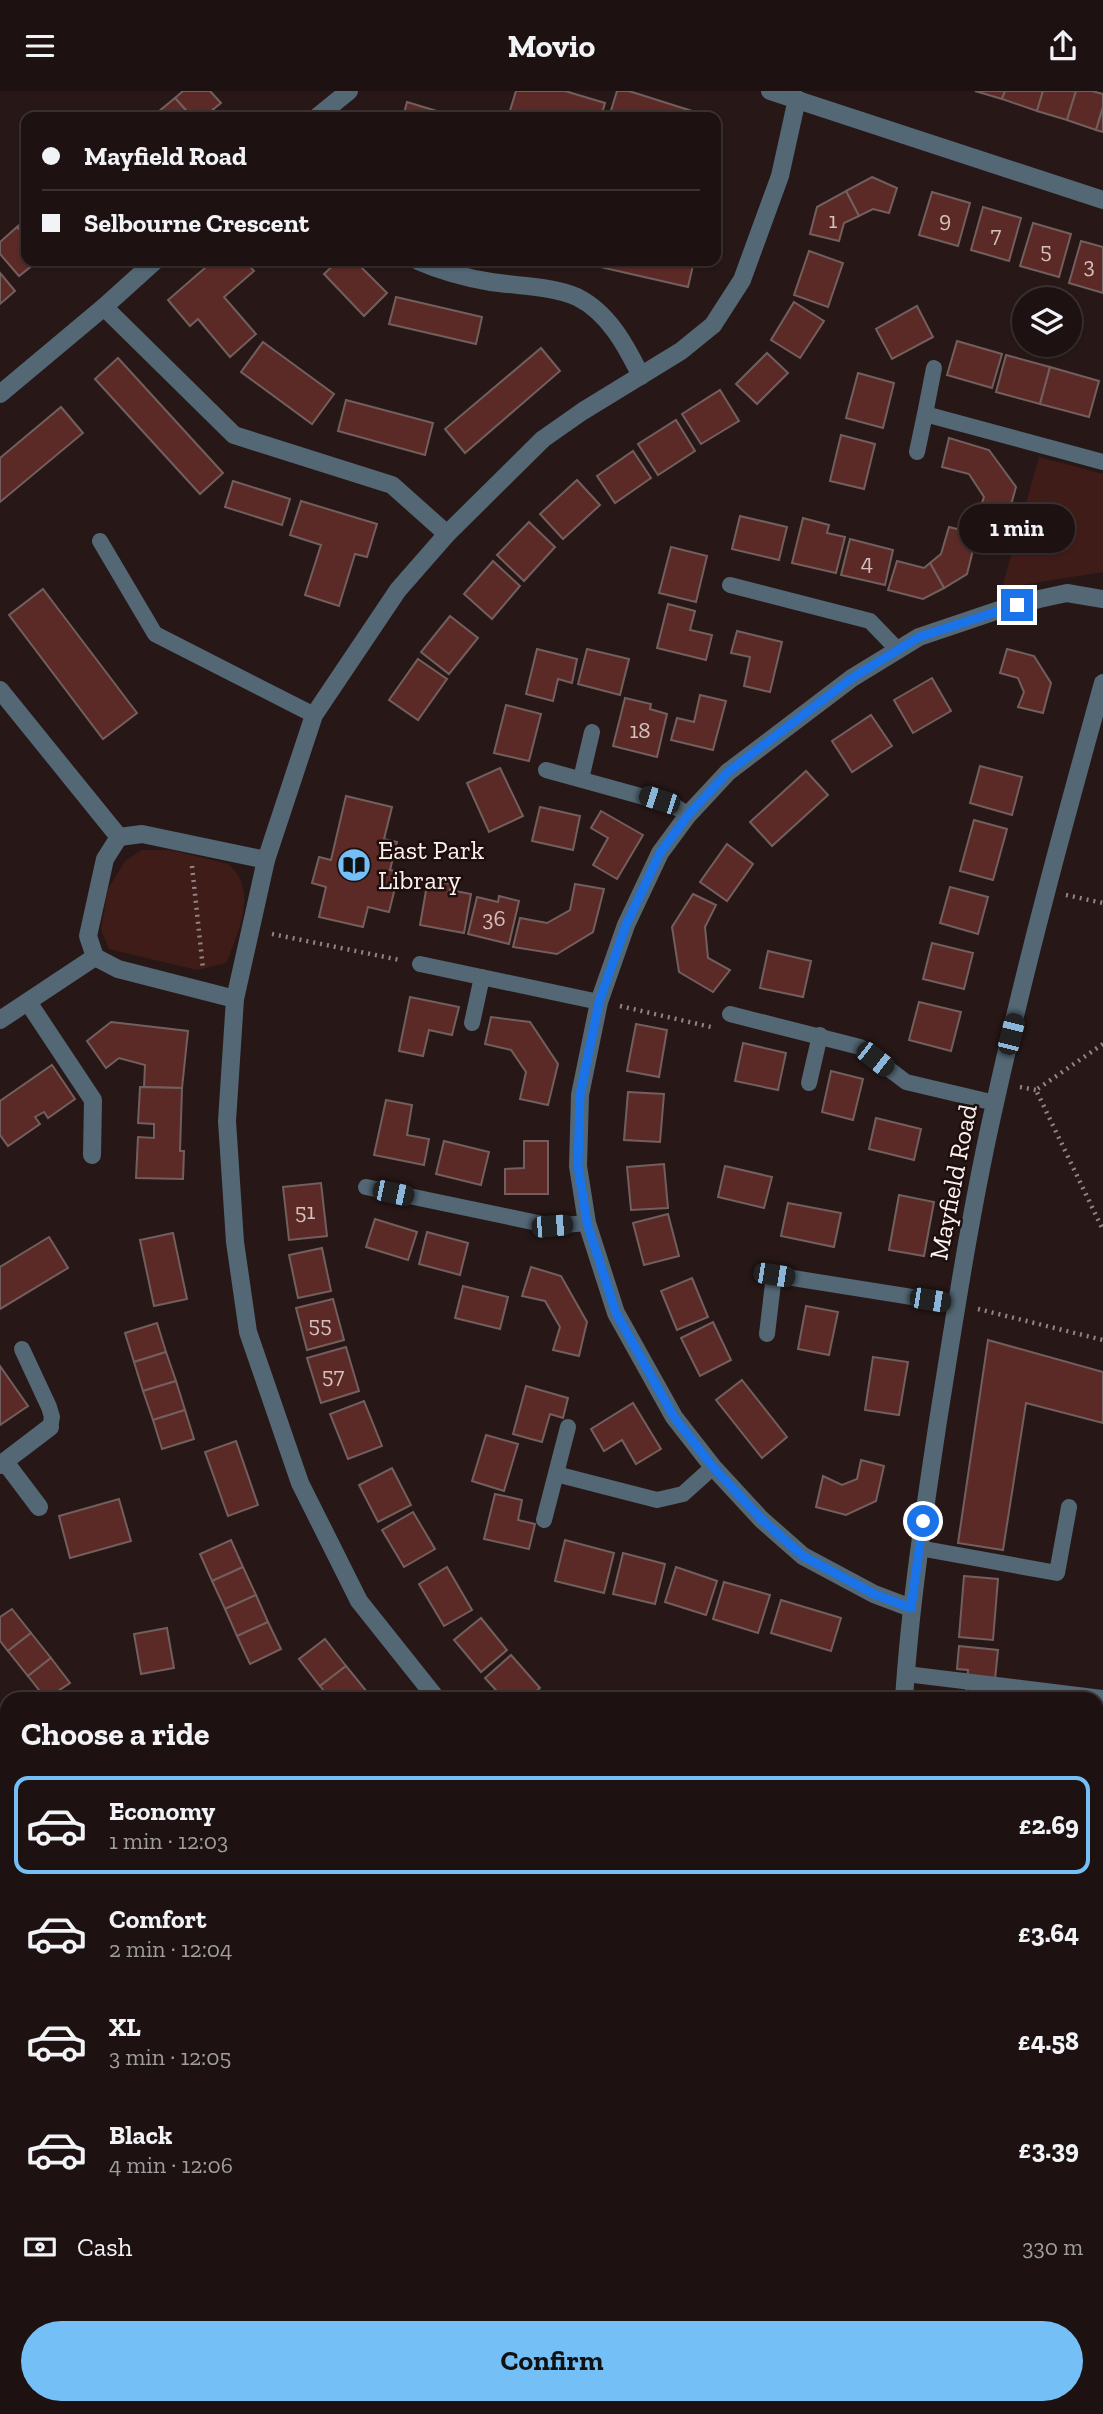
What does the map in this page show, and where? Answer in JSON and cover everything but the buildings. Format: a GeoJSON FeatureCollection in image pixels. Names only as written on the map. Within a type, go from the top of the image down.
{"type":"FeatureCollection","features":[{"type":"Feature","properties":{"kind":"street"},"geometry":{"type":"LineString","coordinates":[[323,112],[349,91]]}},
{"type":"Feature","properties":{"kind":"street"},"geometry":{"type":"LineString","coordinates":[[770,91],[1103,199]]}},
{"type":"Feature","properties":{"kind":"street"},"geometry":{"type":"LineString","coordinates":[[427,1692],[359,1601],[300,1483],[248,1332],[234,1242],[227,1121],[235,999],[266,860],[314,715],[398,590],[447,534],[543,439],[583,411],[681,351],[713,325],[742,280],[780,176],[797,99]]}},
{"type":"Feature","properties":{"kind":"street"},"geometry":{"type":"LineString","coordinates":[[0,394],[149,266]]}},
{"type":"Feature","properties":{"kind":"street"},"geometry":{"type":"LineString","coordinates":[[430,266],[488,282],[577,297],[621,337],[641,376]]}},
{"type":"Feature","properties":{"kind":"street"},"geometry":{"type":"LineString","coordinates":[[104,307],[234,435],[392,485],[447,534]]}},
{"type":"Feature","properties":{"kind":"street"},"geometry":{"type":"LineString","coordinates":[[911,1608],[874,1594],[803,1556],[761,1519],[713,1467],[674,1417],[616,1313],[587,1223],[578,1166],[580,1095],[599,1002],[626,925],[660,853],[688,815],[728,772],[852,678],[919,637],[996,611],[1067,593],[1103,599]]}},
{"type":"Feature","properties":{"kind":"street","name":"Mayfield Road"},"geometry":{"type":"LineString","coordinates":[[904,1692],[911,1608],[956,1304],[995,1103],[1045,890],[1103,683]]}},
{"type":"Feature","properties":{"kind":"street"},"geometry":{"type":"LineString","coordinates":[[0,690],[119,837]]}},
{"type":"Feature","properties":{"kind":"street"},"geometry":{"type":"LineString","coordinates":[[119,837],[142,834],[266,860]]}},
{"type":"Feature","properties":{"kind":"street"},"geometry":{"type":"LineString","coordinates":[[119,837],[105,859],[88,936],[96,957],[118,969],[235,999]]}},
{"type":"Feature","properties":{"kind":"street"},"geometry":{"type":"LineString","coordinates":[[0,1020],[96,957]]}},
{"type":"Feature","properties":{"kind":"street"},"geometry":{"type":"LineString","coordinates":[[28,1002],[93,1100],[92,1155]]}},
{"type":"Feature","properties":{"kind":"street"},"geometry":{"type":"LineString","coordinates":[[39,1507],[3,1463],[50,1427]]}},
{"type":"Feature","properties":{"kind":"lane"},"geometry":{"type":"LineString","coordinates":[[917,452],[934,368]]}},
{"type":"Feature","properties":{"kind":"lane"},"geometry":{"type":"LineString","coordinates":[[925,414],[1103,462]]}},
{"type":"Feature","properties":{"kind":"lane"},"geometry":{"type":"LineString","coordinates":[[100,541],[155,634],[314,715]]}},
{"type":"Feature","properties":{"kind":"lane"},"geometry":{"type":"LineString","coordinates":[[730,585],[870,621],[898,650]]}},
{"type":"Feature","properties":{"kind":"lane"},"geometry":{"type":"LineString","coordinates":[[581,779],[592,732]]}},
{"type":"Feature","properties":{"kind":"lane"},"geometry":{"type":"LineString","coordinates":[[547,770],[673,804],[688,815]]}},
{"type":"Feature","properties":{"kind":"lane"},"geometry":{"type":"LineString","coordinates":[[420,964],[599,1002]]}},
{"type":"Feature","properties":{"kind":"lane"},"geometry":{"type":"LineString","coordinates":[[472,1023],[482,977]]}},
{"type":"Feature","properties":{"kind":"lane"},"geometry":{"type":"LineString","coordinates":[[730,1013],[860,1047],[905,1082],[995,1103]]}},
{"type":"Feature","properties":{"kind":"lane"},"geometry":{"type":"LineString","coordinates":[[809,1083],[820,1035]]}},
{"type":"Feature","properties":{"kind":"lane"},"geometry":{"type":"LineString","coordinates":[[366,1187],[552,1226],[587,1223]]}},
{"type":"Feature","properties":{"kind":"lane"},"geometry":{"type":"LineString","coordinates":[[767,1333],[774,1275],[956,1304]]}},
{"type":"Feature","properties":{"kind":"lane"},"geometry":{"type":"LineString","coordinates":[[22,1349],[49,1407],[52,1417],[50,1427]]}},
{"type":"Feature","properties":{"kind":"lane"},"geometry":{"type":"LineString","coordinates":[[544,1520],[568,1427]]}},
{"type":"Feature","properties":{"kind":"lane"},"geometry":{"type":"LineString","coordinates":[[556,1474],[657,1500],[683,1494],[713,1467]]}},
{"type":"Feature","properties":{"kind":"lane"},"geometry":{"type":"LineString","coordinates":[[919,1548],[1057,1573],[1069,1507]]}},
{"type":"Feature","properties":{"kind":"lane"},"geometry":{"type":"LineString","coordinates":[[905,1674],[1054,1692]]}},
{"type":"Feature","properties":{"kind":"path"},"geometry":{"type":"LineString","coordinates":[[190,845],[205,991]]}},
{"type":"Feature","properties":{"kind":"path"},"geometry":{"type":"LineString","coordinates":[[1045,890],[1103,903]]}},
{"type":"Feature","properties":{"kind":"path"},"geometry":{"type":"LineString","coordinates":[[250,929],[420,964]]}},
{"type":"Feature","properties":{"kind":"path"},"geometry":{"type":"LineString","coordinates":[[599,1002],[710,1027],[730,1013]]}},
{"type":"Feature","properties":{"kind":"path"},"geometry":{"type":"LineString","coordinates":[[1103,1044],[1036,1090],[1103,1230]]}},
{"type":"Feature","properties":{"kind":"path"},"geometry":{"type":"LineString","coordinates":[[956,1304],[1103,1340]]}},
{"type":"Feature","properties":{"kind":"shaded area"},"geometry":{"type":"Polygon","coordinates":[[[1039,457],[1103,474],[1103,572],[1002,588],[1039,457]]]}},
{"type":"Feature","properties":{"kind":"shaded area"},"geometry":{"type":"Polygon","coordinates":[[[142,850],[171,850],[228,864],[237,874],[244,898],[243,912],[226,963],[197,970],[109,949],[101,929],[108,889],[125,861],[142,850]]]}},
{"type":"Feature","properties":{"kind":"place","name":"East Park Library"},"geometry":{"type":"Point","coordinates":[354,865]}},
{"type":"Feature","properties":{"kind":"route"},"geometry":{"type":"LineString","coordinates":[[923,1521],[911,1608],[874,1594],[803,1556],[761,1519],[713,1467],[674,1417],[616,1313],[587,1223],[578,1166],[580,1095],[599,1002],[626,925],[660,853],[688,815],[728,772],[852,678],[919,637],[1017,605]]}}]}
